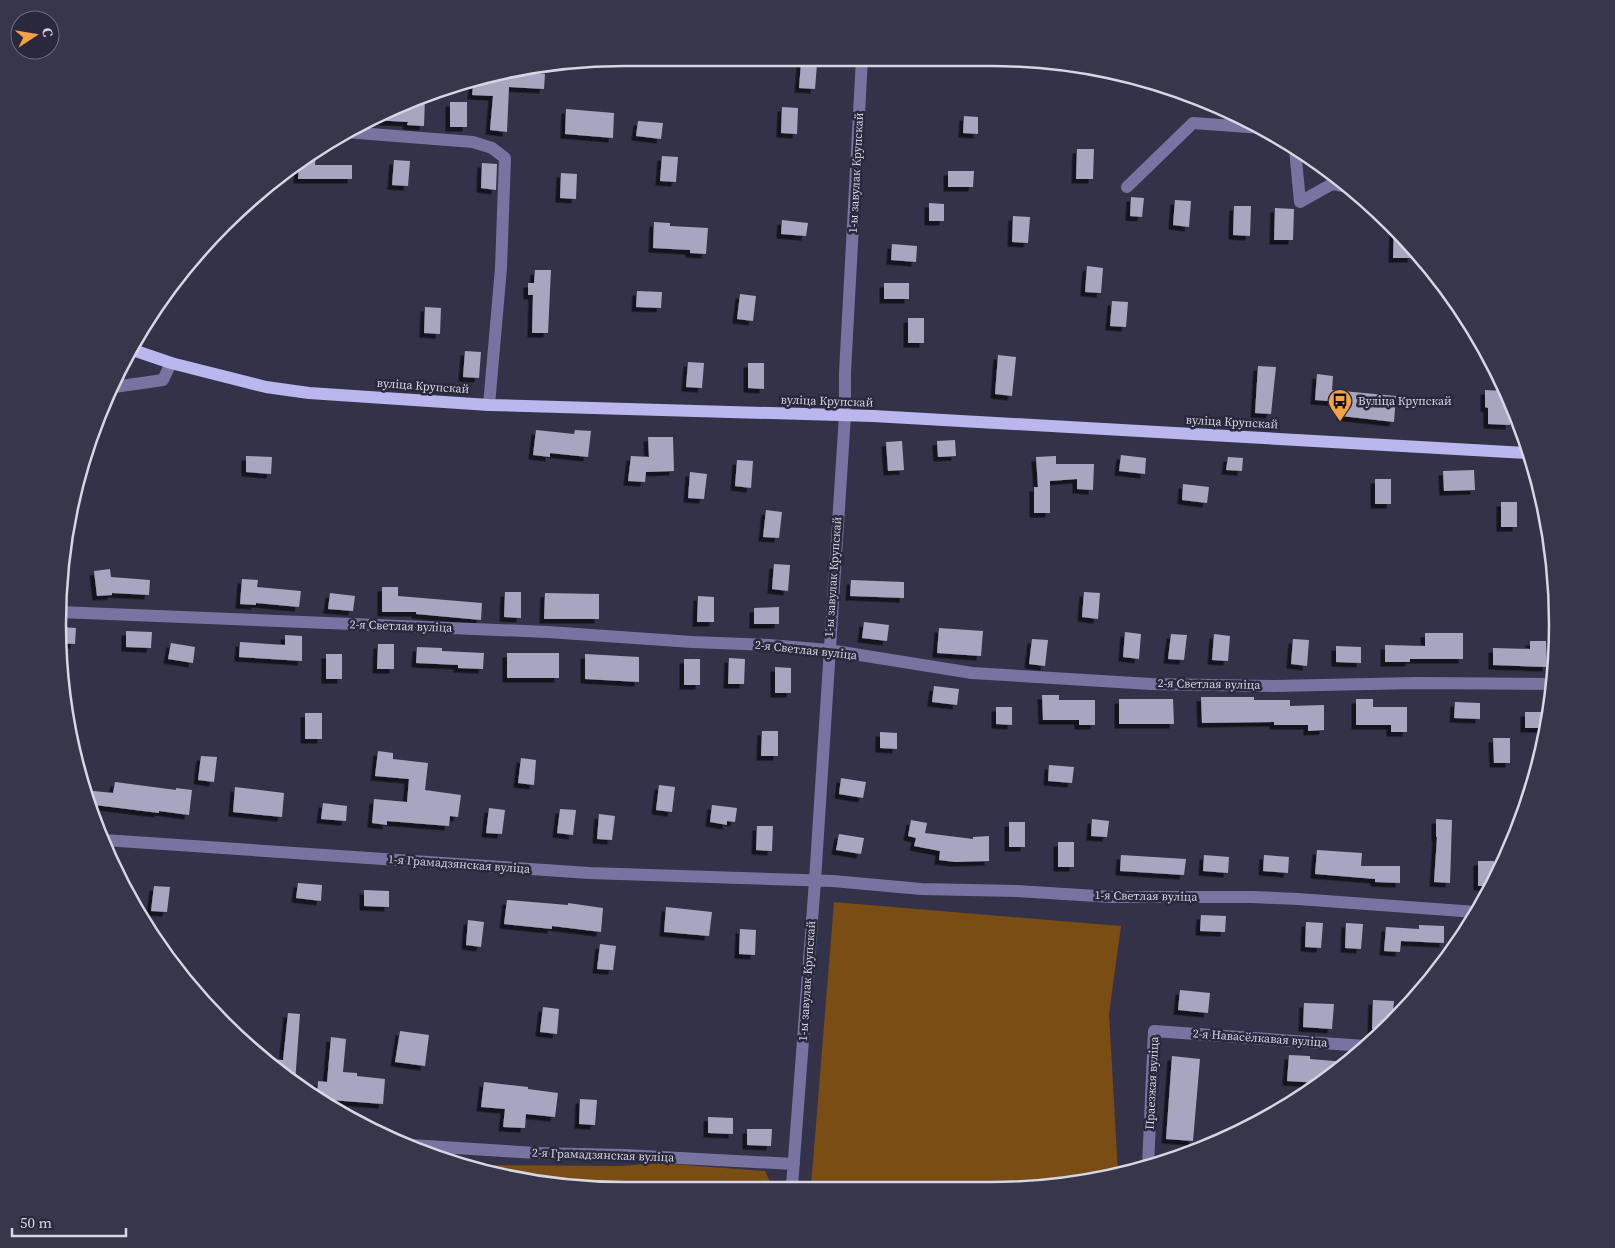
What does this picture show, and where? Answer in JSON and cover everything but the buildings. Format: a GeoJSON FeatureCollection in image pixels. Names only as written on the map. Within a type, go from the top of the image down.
{"type":"FeatureCollection","features":[{"type":"Feature","properties":{"kind":"main road","name":"вуліца Крупскай"},"geometry":{"type":"LineString","coordinates":[[138,352],[171,363],[266,387],[489,405],[845,415],[1521,453]]}},
{"type":"Feature","properties":{"kind":"street","name":"1-ы завулак Крупскай"},"geometry":{"type":"LineString","coordinates":[[792,1182],[815,881],[845,415],[845,374],[862,66]]}},
{"type":"Feature","properties":{"kind":"street"},"geometry":{"type":"LineString","coordinates":[[1127,187],[1193,123],[1243,127]]}},
{"type":"Feature","properties":{"kind":"street"},"geometry":{"type":"LineString","coordinates":[[360,133],[473,142],[492,148],[505,158],[501,268],[489,405]]}},
{"type":"Feature","properties":{"kind":"street"},"geometry":{"type":"LineString","coordinates":[[1296,157],[1300,202],[1334,184]]}},
{"type":"Feature","properties":{"kind":"street"},"geometry":{"type":"LineString","coordinates":[[120,386],[163,380],[171,363]]}},
{"type":"Feature","properties":{"kind":"street","name":"2-я Светлая вуліца"},"geometry":{"type":"LineString","coordinates":[[66,612],[548,632],[692,642],[770,645],[829,650],[972,673],[1151,684],[1274,686],[1416,683],[1545,684]]}},
{"type":"Feature","properties":{"kind":"street","name":"1-я Грамадзянская вуліца"},"geometry":{"type":"LineString","coordinates":[[111,840],[589,873],[815,881]]}},
{"type":"Feature","properties":{"kind":"street","name":"1-я Светлая вуліца"},"geometry":{"type":"LineString","coordinates":[[815,881],[922,889],[1017,891],[1112,897],[1298,899],[1469,911]]}},
{"type":"Feature","properties":{"kind":"street","name":"2-я Навасёлкавая вуліца"},"geometry":{"type":"LineString","coordinates":[[1154,1031],[1356,1045]]}},
{"type":"Feature","properties":{"kind":"street","name":"Праезжая вуліца"},"geometry":{"type":"LineString","coordinates":[[1148,1159],[1154,1031]]}},
{"type":"Feature","properties":{"kind":"street","name":"2-я Грамадзянская вуліца"},"geometry":{"type":"LineString","coordinates":[[430,1146],[535,1153],[624,1155],[794,1164]]}},
{"type":"Feature","properties":{"kind":"shaded area"},"geometry":{"type":"Polygon","coordinates":[[[834,902],[1121,926],[1109,1014],[1118,1167],[1064,1177],[1027,1181],[811,1182],[834,902]]]}},
{"type":"Feature","properties":{"kind":"shaded area"},"geometry":{"type":"Polygon","coordinates":[[[659,1163],[765,1171],[770,1182],[588,1181],[551,1177],[490,1165],[621,1166],[659,1163]]]}},
{"type":"Feature","properties":{"kind":"place","name":"Вуліца Крупскай"},"geometry":{"type":"Point","coordinates":[1340,422]}}]}
